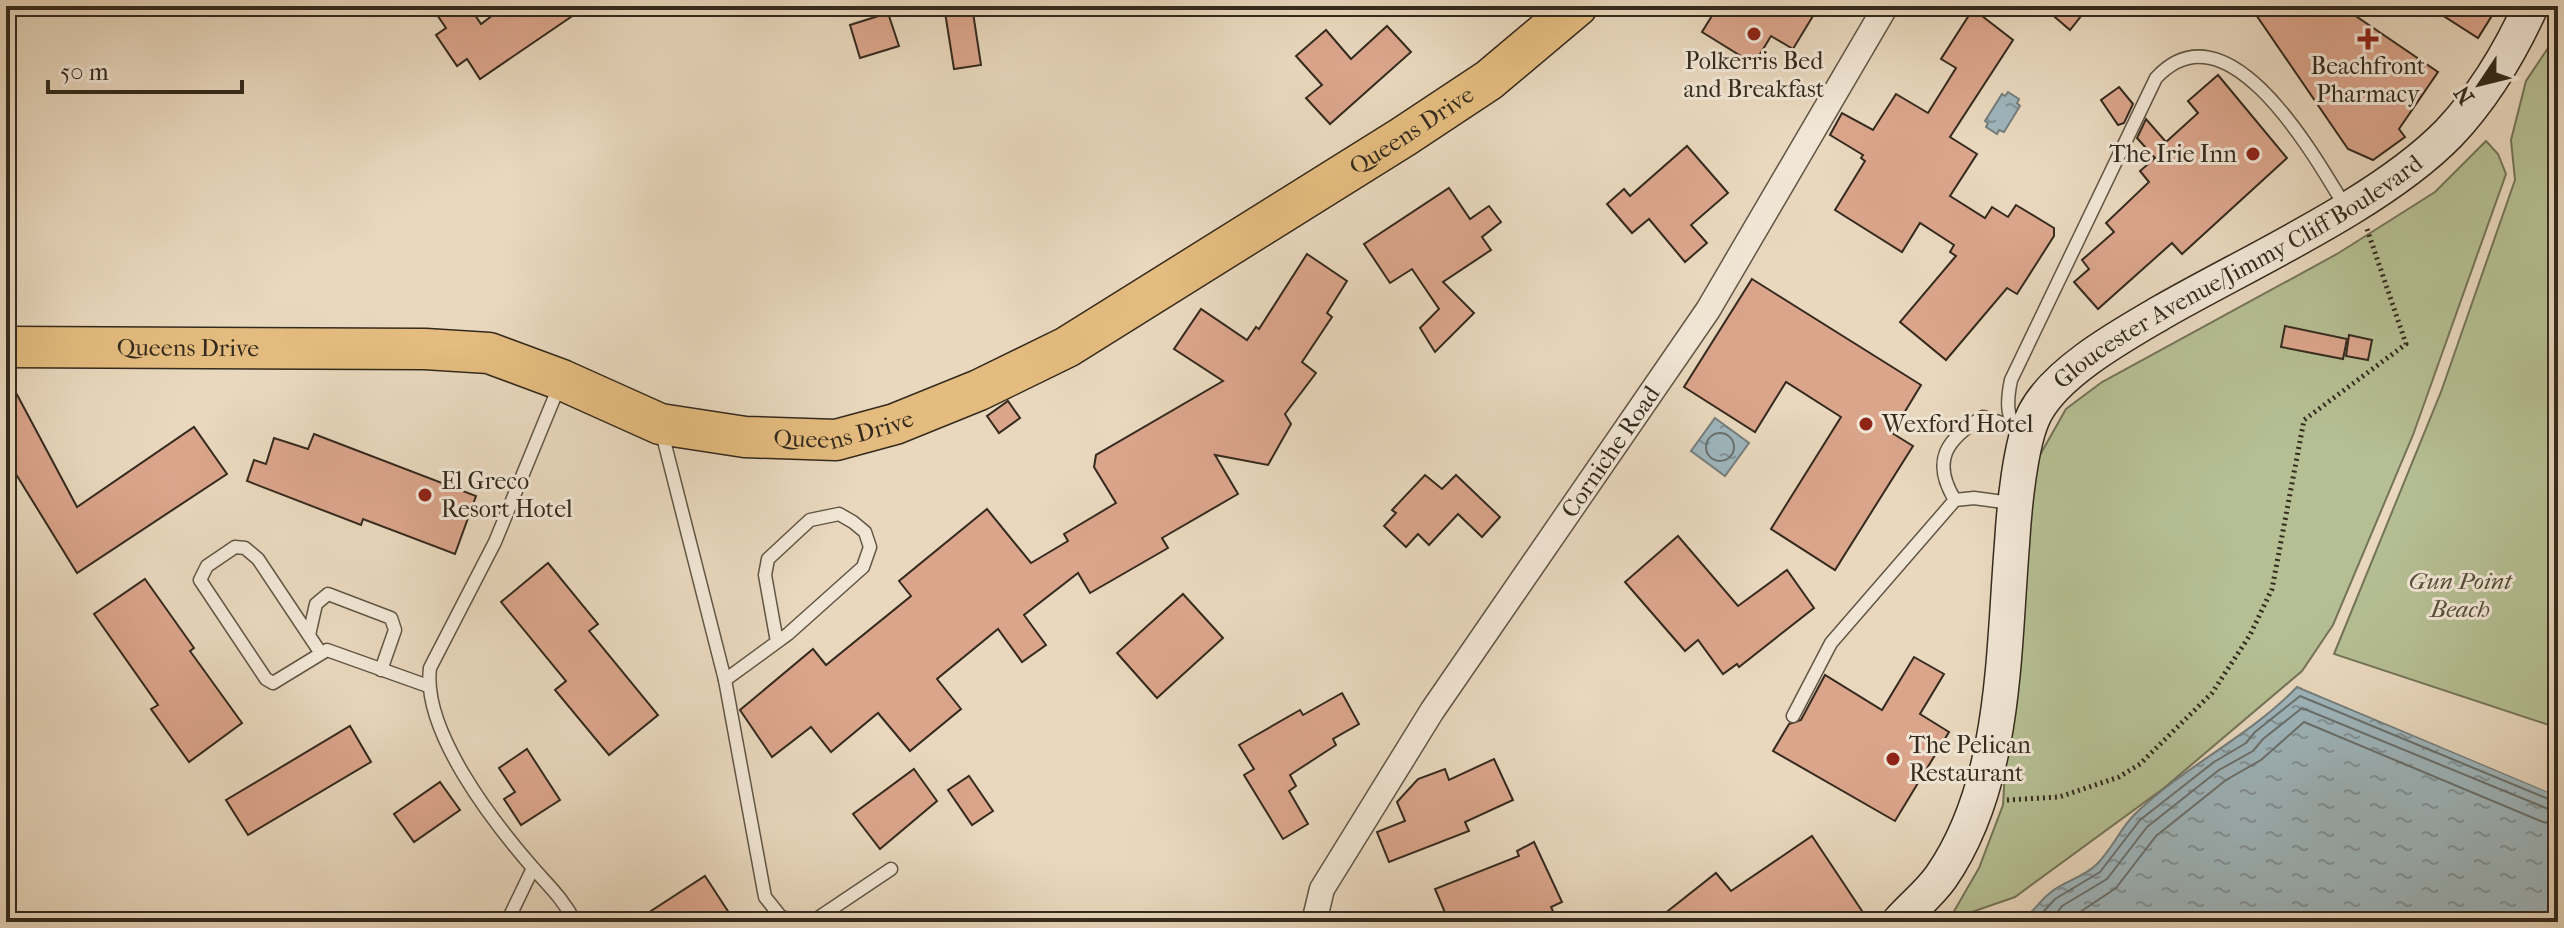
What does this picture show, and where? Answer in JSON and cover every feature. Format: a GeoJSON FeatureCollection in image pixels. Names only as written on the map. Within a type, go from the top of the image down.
{"type":"FeatureCollection","features":[{"type":"Feature","properties":{"kind":"main road","name":"Queens Drive"},"geometry":{"type":"LineString","coordinates":[[6,347],[425,349],[489,353],[562,380],[660,424],[745,437],[836,440],[895,424],[979,390],[1067,347],[1489,80],[1577,6]]}},
{"type":"Feature","properties":{"kind":"main road","name":"Gloucester Avenue/Jimmy Cliff Boulevard"},"geometry":{"type":"LineString","coordinates":[[1899,922],[1940,878],[1978,802],[1995,725],[2019,435],[2061,383],[2091,358],[2131,331],[2350,206],[2415,163],[2450,132],[2490,80],[2531,6]]}},
{"type":"Feature","properties":{"kind":"street","name":"Corniche Road"},"geometry":{"type":"LineString","coordinates":[[1314,922],[1322,889],[1432,711],[1708,310],[1886,6]]}},
{"type":"Feature","properties":{"kind":"lane"},"geometry":{"type":"LineString","coordinates":[[2019,435],[2006,404],[2011,380],[2156,78],[2170,63],[2192,57],[2220,60],[2260,87],[2290,120],[2350,206]]}},
{"type":"Feature","properties":{"kind":"lane"},"geometry":{"type":"LineString","coordinates":[[562,380],[495,542],[430,668],[428,686],[431,706],[448,744],[493,817],[563,900],[575,922]]}},
{"type":"Feature","properties":{"kind":"lane"},"geometry":{"type":"LineString","coordinates":[[1955,500],[1944,482],[1941,467],[1950,442],[1983,417],[1993,417],[2019,435]]}},
{"type":"Feature","properties":{"kind":"lane"},"geometry":{"type":"LineString","coordinates":[[660,424],[725,680],[765,897],[781,917],[804,922]]}},
{"type":"Feature","properties":{"kind":"lane"},"geometry":{"type":"LineString","coordinates":[[1793,716],[1831,643],[1955,500],[1974,498],[2014,504]]}},
{"type":"Feature","properties":{"kind":"lane"},"geometry":{"type":"LineString","coordinates":[[725,680],[777,642],[863,567],[870,547],[865,532],[839,514],[810,520],[768,559],[765,575],[777,642]]}},
{"type":"Feature","properties":{"kind":"lane"},"geometry":{"type":"LineString","coordinates":[[320,652],[258,559],[245,548],[235,547],[202,573],[200,580],[266,679],[273,683],[327,650],[428,686]]}},
{"type":"Feature","properties":{"kind":"lane"},"geometry":{"type":"LineString","coordinates":[[309,635],[316,604],[328,594],[391,618],[395,630],[381,670]]}},
{"type":"Feature","properties":{"kind":"lane"},"geometry":{"type":"LineString","coordinates":[[507,922],[533,868]]}},
{"type":"Feature","properties":{"kind":"lane"},"geometry":{"type":"LineString","coordinates":[[812,922],[891,869]]}},
{"type":"Feature","properties":{"kind":"path"},"geometry":{"type":"LineString","coordinates":[[1978,802],[2059,797],[2119,777],[2140,764],[2212,693],[2250,635],[2272,589],[2304,420],[2406,344],[2365,225],[2350,206]]}},
{"type":"Feature","properties":{"kind":"green space","name":"Gun Point Beach"},"geometry":{"type":"Polygon","coordinates":[[[2558,33],[2558,480],[2552,512],[2552,665],[2558,689],[2558,728],[2334,654],[2441,392],[2515,180],[2511,140],[2526,81],[2558,33]]]}},
{"type":"Feature","properties":{"kind":"green space"},"geometry":{"type":"Polygon","coordinates":[[[2486,141],[2498,154],[2506,174],[2413,435],[2333,625],[2302,671],[2164,788],[2015,897],[1949,920],[1979,868],[2003,805],[2021,504],[2036,462],[2066,409],[2102,382],[2337,254],[2435,192],[2486,141]]]}},
{"type":"Feature","properties":{"kind":"water"},"geometry":{"type":"Polygon","coordinates":[[[2008,92],[2019,99],[2017,103],[2020,106],[2004,132],[1999,130],[1997,134],[1986,127],[1988,123],[1985,121],[2002,94],[2005,96],[2008,92]]]}},
{"type":"Feature","properties":{"kind":"water"},"geometry":{"type":"Polygon","coordinates":[[[1715,418],[1749,443],[1725,476],[1691,451],[1715,418]]]}},
{"type":"Feature","properties":{"kind":"water"},"geometry":{"type":"Polygon","coordinates":[[[2297,687],[2558,796],[2558,922],[2014,922],[2032,912],[2056,888],[2097,864],[2129,821],[2153,797],[2258,721],[2297,687]]]}},
{"type":"Feature","properties":{"kind":"pier"},"geometry":{"type":"Polygon","coordinates":[[[2304,684],[2558,791],[2558,796],[2302,688],[2304,684]]]}},
{"type":"Feature","properties":{"kind":"building"},"geometry":{"type":"Polygon","coordinates":[[[431,6],[469,6],[481,24],[505,6],[587,6],[480,79],[467,59],[457,66],[436,35],[446,28],[431,6]]]}},
{"type":"Feature","properties":{"kind":"building"},"geometry":{"type":"Polygon","coordinates":[[[944,6],[972,6],[981,65],[954,69],[944,6]]]}},
{"type":"Feature","properties":{"kind":"building","name":"Polkerris Bed and Breakfast"},"geometry":{"type":"Polygon","coordinates":[[[1718,6],[1819,6],[1793,49],[1771,36],[1754,64],[1702,32],[1718,6]]]}},
{"type":"Feature","properties":{"kind":"building"},"geometry":{"type":"Polygon","coordinates":[[[2042,6],[2089,6],[2070,30],[2042,6]]]}},
{"type":"Feature","properties":{"kind":"building"},"geometry":{"type":"Polygon","coordinates":[[[2250,6],[2341,6],[2438,72],[2399,129],[2405,137],[2373,160],[2348,149],[2250,6]]]}},
{"type":"Feature","properties":{"kind":"building"},"geometry":{"type":"Polygon","coordinates":[[[2428,6],[2498,6],[2478,38],[2428,6]]]}},
{"type":"Feature","properties":{"kind":"building"},"geometry":{"type":"Polygon","coordinates":[[[1973,9],[2013,40],[1950,137],[1977,154],[1950,196],[1985,218],[1992,207],[2008,217],[2016,205],[2054,228],[2054,236],[2017,294],[2007,288],[1946,360],[1900,322],[1956,256],[1950,252],[1954,245],[1920,223],[1902,252],[1835,210],[1865,161],[1861,158],[1863,155],[1830,135],[1842,113],[1873,130],[1896,94],[1928,113],[1956,68],[1941,59],[1973,9]]]}},
{"type":"Feature","properties":{"kind":"building"},"geometry":{"type":"Polygon","coordinates":[[[888,13],[899,46],[860,58],[850,25],[888,13]]]}},
{"type":"Feature","properties":{"kind":"building"},"geometry":{"type":"Polygon","coordinates":[[[1387,26],[1411,52],[1330,124],[1306,98],[1322,85],[1296,56],[1326,30],[1351,59],[1387,26]]]}},
{"type":"Feature","properties":{"kind":"building"},"geometry":{"type":"Polygon","coordinates":[[[2218,75],[2287,158],[2182,254],[2172,243],[2098,309],[2074,282],[2089,269],[2082,260],[2114,232],[2106,223],[2149,182],[2140,171],[2155,158],[2137,138],[2146,119],[2166,142],[2198,113],[2188,101],[2218,75]]]}},
{"type":"Feature","properties":{"kind":"building"},"geometry":{"type":"Polygon","coordinates":[[[2119,87],[2133,104],[2124,123],[2118,125],[2101,100],[2119,87]]]}},
{"type":"Feature","properties":{"kind":"building"},"geometry":{"type":"Polygon","coordinates":[[[1687,146],[1728,193],[1691,225],[1707,243],[1685,262],[1649,219],[1632,233],[1607,204],[1624,189],[1630,196],[1687,146]]]}},
{"type":"Feature","properties":{"kind":"building"},"geometry":{"type":"Polygon","coordinates":[[[1449,188],[1470,219],[1489,206],[1501,222],[1482,237],[1491,250],[1443,282],[1474,313],[1435,352],[1420,328],[1439,309],[1412,269],[1390,283],[1364,244],[1449,188]]]}},
{"type":"Feature","properties":{"kind":"building"},"geometry":{"type":"Polygon","coordinates":[[[1307,254],[1347,281],[1327,313],[1332,317],[1302,362],[1316,373],[1285,414],[1291,424],[1268,465],[1215,455],[1238,494],[1162,538],[1168,548],[1090,593],[1078,573],[1024,615],[1046,645],[1022,662],[998,629],[937,679],[961,709],[910,751],[878,713],[831,752],[811,727],[772,757],[740,710],[813,649],[826,665],[911,596],[899,581],[987,509],[1031,563],[1068,541],[1064,534],[1116,503],[1094,467],[1096,455],[1223,381],[1174,349],[1201,309],[1247,340],[1256,327],[1259,329],[1307,254]]]}},
{"type":"Feature","properties":{"kind":"building","name":"Wexford Hotel"},"geometry":{"type":"Polygon","coordinates":[[[1752,279],[1921,385],[1892,433],[1913,446],[1835,570],[1771,529],[1841,417],[1786,382],[1755,432],[1684,387],[1752,279]]]}},
{"type":"Feature","properties":{"kind":"building"},"geometry":{"type":"Polygon","coordinates":[[[2285,326],[2347,339],[2343,359],[2281,347],[2285,326]]]}},
{"type":"Feature","properties":{"kind":"building"},"geometry":{"type":"Polygon","coordinates":[[[2349,335],[2372,340],[2368,360],[2346,356],[2349,335]]]}},
{"type":"Feature","properties":{"kind":"building"},"geometry":{"type":"Polygon","coordinates":[[[6,374],[77,507],[194,427],[227,474],[77,573],[6,458],[6,374]]]}},
{"type":"Feature","properties":{"kind":"building"},"geometry":{"type":"Polygon","coordinates":[[[1008,401],[1020,418],[999,433],[987,416],[1008,401]]]}},
{"type":"Feature","properties":{"kind":"building","name":"El Greco Resort Hotel"},"geometry":{"type":"Polygon","coordinates":[[[314,434],[476,496],[455,554],[363,519],[361,525],[247,481],[254,460],[266,464],[274,438],[308,449],[314,434]]]}},
{"type":"Feature","properties":{"kind":"building"},"geometry":{"type":"Polygon","coordinates":[[[1425,475],[1442,489],[1456,475],[1500,517],[1482,537],[1458,514],[1429,545],[1418,534],[1406,547],[1384,526],[1396,513],[1392,510],[1425,475]]]}},
{"type":"Feature","properties":{"kind":"building"},"geometry":{"type":"Polygon","coordinates":[[[1678,536],[1738,606],[1787,570],[1814,608],[1739,667],[1737,664],[1723,674],[1698,640],[1685,651],[1625,582],[1678,536]]]}},
{"type":"Feature","properties":{"kind":"building"},"geometry":{"type":"Polygon","coordinates":[[[548,563],[598,624],[589,631],[658,715],[609,755],[555,690],[566,681],[501,602],[548,563]]]}},
{"type":"Feature","properties":{"kind":"building"},"geometry":{"type":"Polygon","coordinates":[[[145,579],[194,648],[190,651],[242,723],[189,762],[151,709],[158,705],[94,614],[145,579]]]}},
{"type":"Feature","properties":{"kind":"building"},"geometry":{"type":"Polygon","coordinates":[[[1183,594],[1223,638],[1157,698],[1117,653],[1183,594]]]}},
{"type":"Feature","properties":{"kind":"building"},"geometry":{"type":"Polygon","coordinates":[[[1914,657],[1944,674],[1920,714],[1949,732],[1895,821],[1773,751],[1789,724],[1801,720],[1825,675],[1882,710],[1914,657]]]}},
{"type":"Feature","properties":{"kind":"building"},"geometry":{"type":"Polygon","coordinates":[[[1342,693],[1359,724],[1333,739],[1336,745],[1290,775],[1296,786],[1289,791],[1308,824],[1283,839],[1244,775],[1254,769],[1239,745],[1300,710],[1303,715],[1342,693]]]}},
{"type":"Feature","properties":{"kind":"building"},"geometry":{"type":"Polygon","coordinates":[[[350,726],[371,762],[248,835],[226,800],[350,726]]]}},
{"type":"Feature","properties":{"kind":"building"},"geometry":{"type":"Polygon","coordinates":[[[527,749],[560,800],[521,825],[504,799],[515,792],[499,768],[527,749]]]}},
{"type":"Feature","properties":{"kind":"building"},"geometry":{"type":"Polygon","coordinates":[[[1494,759],[1513,800],[1465,822],[1469,831],[1389,862],[1377,832],[1405,821],[1397,802],[1418,779],[1445,769],[1449,780],[1494,759]]]}},
{"type":"Feature","properties":{"kind":"building"},"geometry":{"type":"Polygon","coordinates":[[[914,769],[937,801],[880,849],[853,814],[914,769]]]}},
{"type":"Feature","properties":{"kind":"building"},"geometry":{"type":"Polygon","coordinates":[[[969,776],[993,811],[972,825],[948,790],[969,776]]]}},
{"type":"Feature","properties":{"kind":"building"},"geometry":{"type":"Polygon","coordinates":[[[440,782],[460,810],[414,842],[394,814],[440,782]]]}},
{"type":"Feature","properties":{"kind":"building"},"geometry":{"type":"Polygon","coordinates":[[[1812,836],[1864,914],[1853,922],[1654,922],[1716,873],[1731,891],[1812,836]]]}},
{"type":"Feature","properties":{"kind":"building"},"geometry":{"type":"Polygon","coordinates":[[[1534,842],[1562,902],[1551,907],[1558,922],[1449,922],[1435,889],[1519,856],[1517,851],[1534,842]]]}},
{"type":"Feature","properties":{"kind":"building"},"geometry":{"type":"Polygon","coordinates":[[[705,876],[735,922],[634,922],[705,876]]]}},
{"type":"Feature","properties":{"kind":"place","name":"Polkerris Bed and Breakfast"},"geometry":{"type":"Point","coordinates":[1754,34]}},
{"type":"Feature","properties":{"kind":"place","name":"Beachfront Pharmacy"},"geometry":{"type":"Point","coordinates":[2368,39]}},
{"type":"Feature","properties":{"kind":"place","name":"The Irie Inn"},"geometry":{"type":"Point","coordinates":[2253,154]}},
{"type":"Feature","properties":{"kind":"place","name":"Wexford Hotel"},"geometry":{"type":"Point","coordinates":[1866,424]}},
{"type":"Feature","properties":{"kind":"place","name":"El Greco Resort Hotel"},"geometry":{"type":"Point","coordinates":[425,495]}},
{"type":"Feature","properties":{"kind":"place","name":"The Pelican Restaurant"},"geometry":{"type":"Point","coordinates":[1893,759]}}]}
